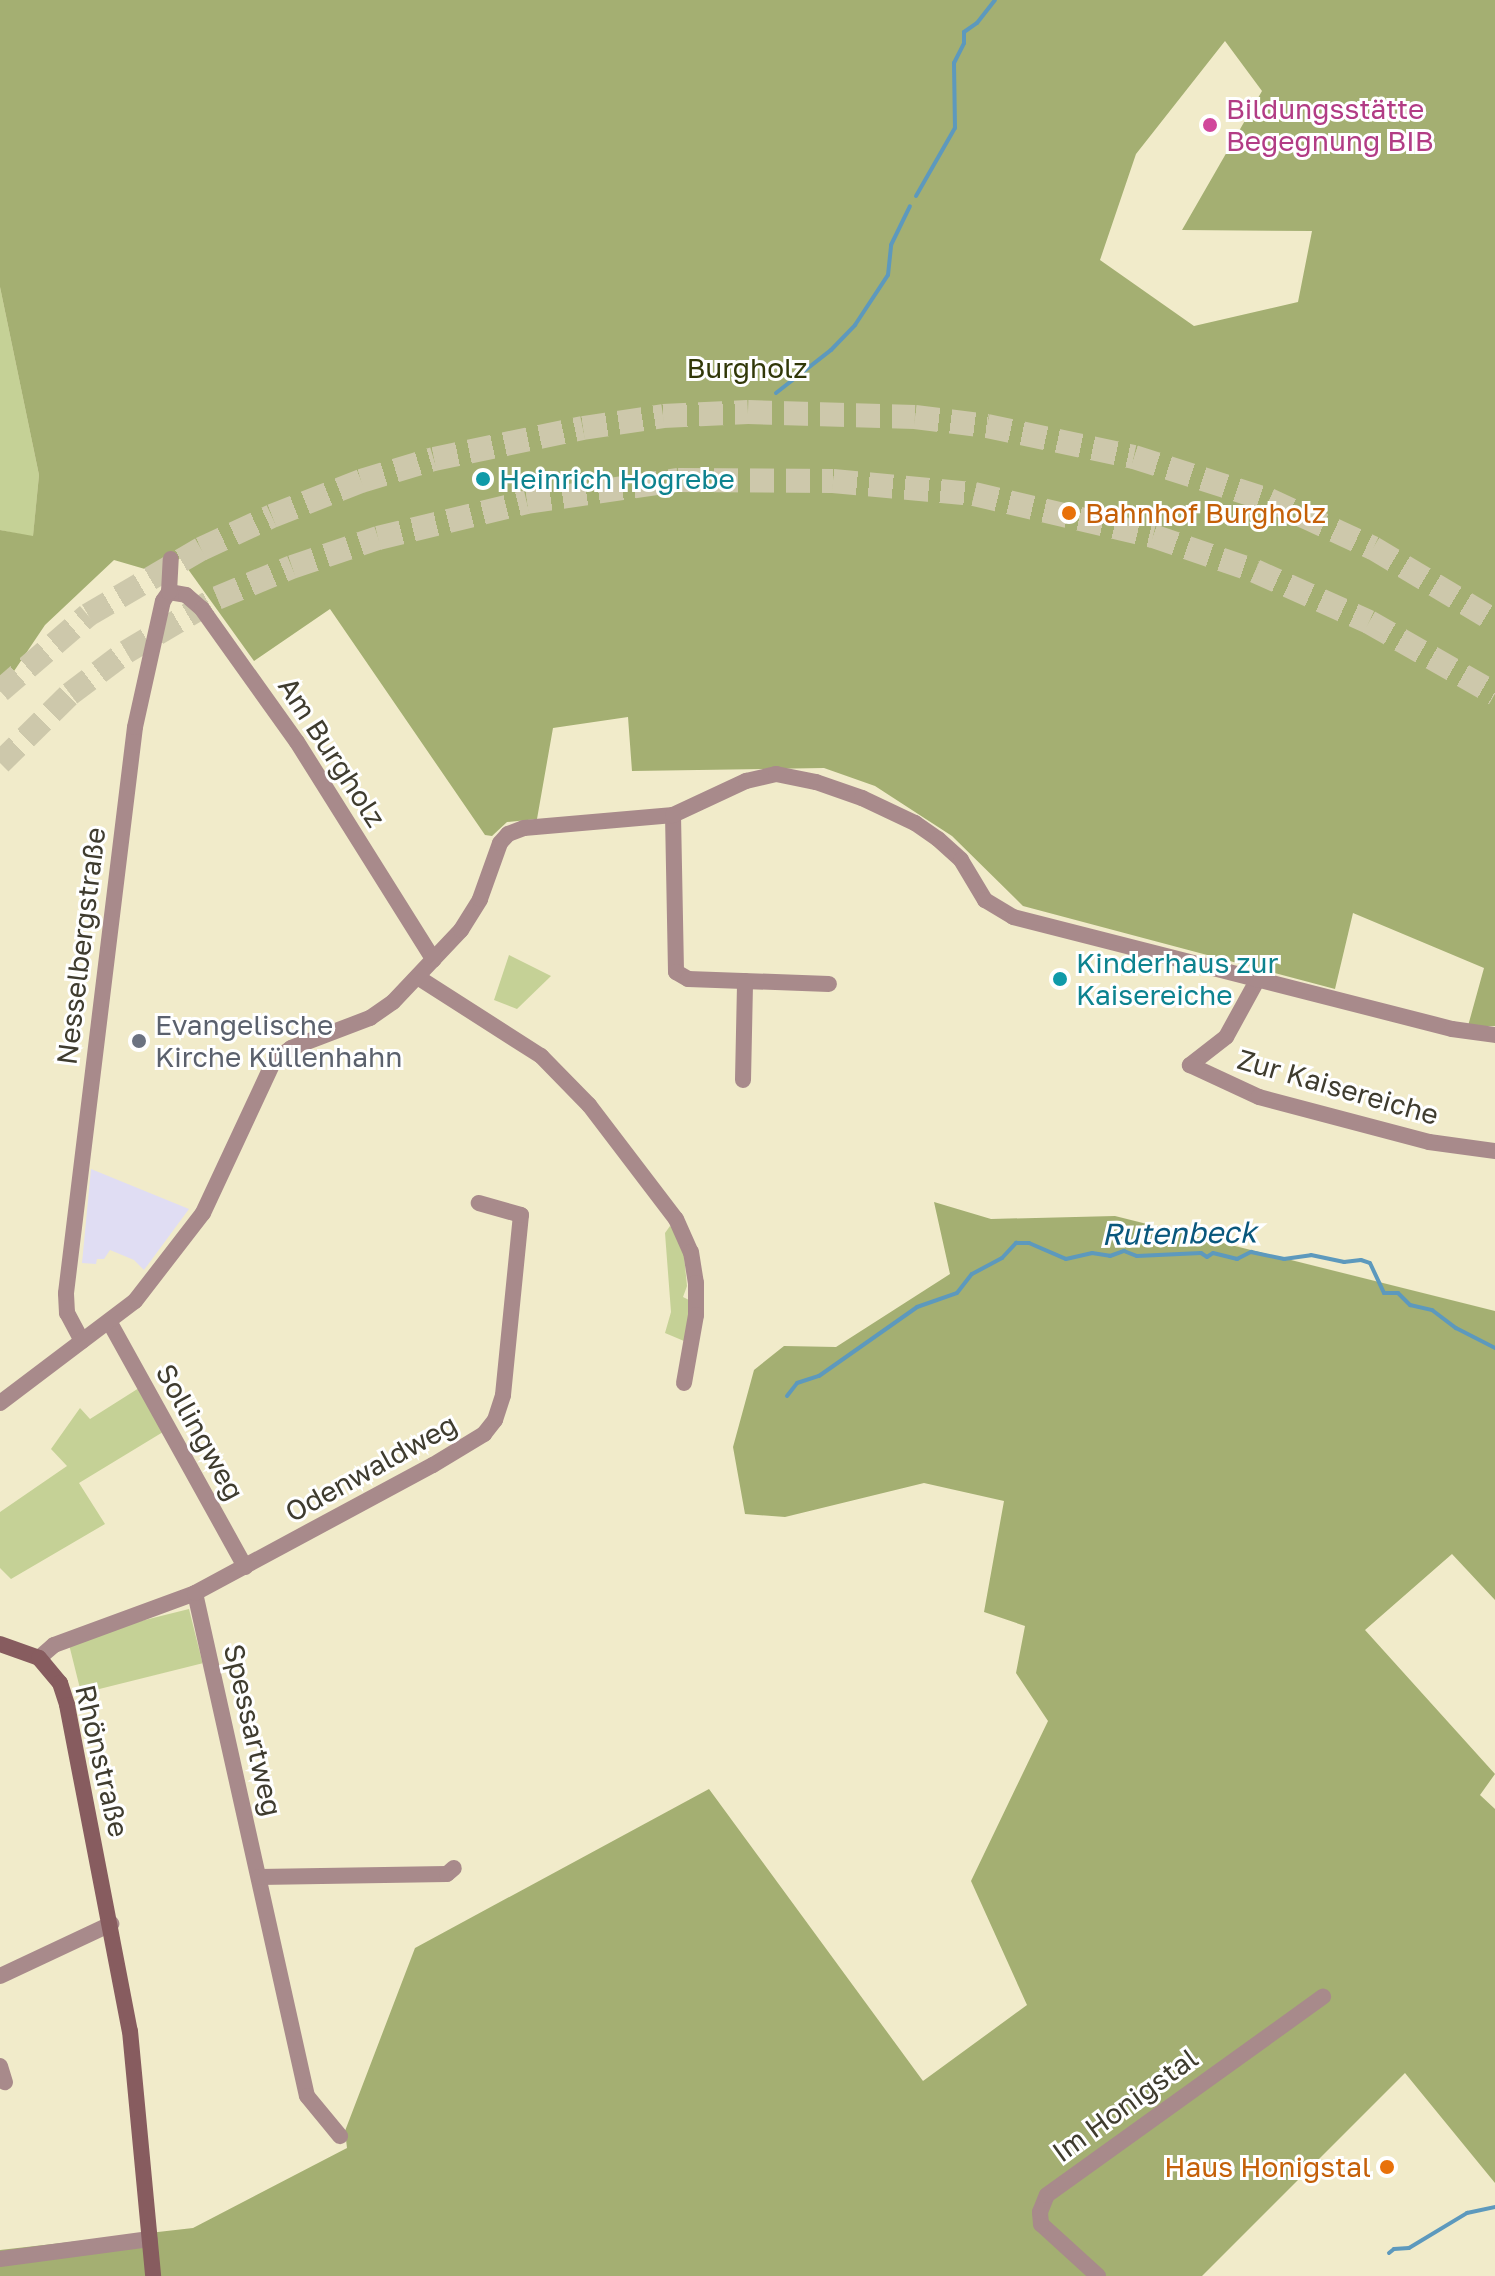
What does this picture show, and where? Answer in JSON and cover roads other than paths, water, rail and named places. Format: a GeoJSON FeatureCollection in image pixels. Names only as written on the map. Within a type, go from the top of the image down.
{"type":"FeatureCollection","features":[{"type":"Feature","properties":{"kind":"street","name":"Nesselbergstraße"},"geometry":{"type":"LineString","coordinates":[[82,1341],[67,1313],[66,1293],[135,727],[163,601],[169,592],[171,559]]}},
{"type":"Feature","properties":{"kind":"street","name":"Am Burgholz"},"geometry":{"type":"LineString","coordinates":[[169,592],[186,595],[202,609],[297,742],[434,960]]}},
{"type":"Feature","properties":{"kind":"street"},"geometry":{"type":"LineString","coordinates":[[0,1403],[110,1323],[157,1277],[203,1213],[274,1061],[291,1048],[370,1018],[419,978],[472,914],[500,843],[508,834],[539,826],[673,815],[746,781],[776,774],[816,782],[888,811],[938,839],[961,860],[985,900],[1013,917],[1259,977],[1452,1029],[1495,1035]]}},
{"type":"Feature","properties":{"kind":"street"},"geometry":{"type":"LineString","coordinates":[[673,815],[676,972],[688,979],[829,984]]}},
{"type":"Feature","properties":{"kind":"street","name":"Zur Kaisereiche"},"geometry":{"type":"LineString","coordinates":[[1259,977],[1226,1037],[1190,1065],[1259,1097],[1429,1142],[1495,1151]]}},
{"type":"Feature","properties":{"kind":"street"},"geometry":{"type":"LineString","coordinates":[[419,978],[541,1056],[589,1105],[676,1219],[691,1252],[696,1283],[696,1315],[684,1383]]}},
{"type":"Feature","properties":{"kind":"street"},"geometry":{"type":"LineString","coordinates":[[743,1080],[745,981]]}},
{"type":"Feature","properties":{"kind":"street","name":"Odenwaldweg"},"geometry":{"type":"LineString","coordinates":[[39,1658],[54,1645],[195,1593],[484,1434],[500,1408],[508,1363],[521,1215],[479,1203]]}},
{"type":"Feature","properties":{"kind":"street","name":"Sollingweg"},"geometry":{"type":"LineString","coordinates":[[110,1323],[245,1567]]}},
{"type":"Feature","properties":{"kind":"street","name":"Spessartweg"},"geometry":{"type":"LineString","coordinates":[[195,1593],[307,2096],[340,2136]]}},
{"type":"Feature","properties":{"kind":"street"},"geometry":{"type":"LineString","coordinates":[[0,1644],[39,1658]]}},
{"type":"Feature","properties":{"kind":"street","name":"Rhönstraße"},"geometry":{"type":"LineString","coordinates":[[39,1658],[60,1683],[67,1705],[111,1924],[130,2031],[153,2276]]}},
{"type":"Feature","properties":{"kind":"street"},"geometry":{"type":"LineString","coordinates":[[259,1877],[447,1874],[454,1868]]}},
{"type":"Feature","properties":{"kind":"street"},"geometry":{"type":"LineString","coordinates":[[0,1976],[111,1924]]}},
{"type":"Feature","properties":{"kind":"street","name":"Im Honigstal"},"geometry":{"type":"LineString","coordinates":[[1098,2276],[1041,2224],[1040,2212],[1047,2195],[1323,1997]]}},
{"type":"Feature","properties":{"kind":"street"},"geometry":{"type":"LineString","coordinates":[[0,2259],[150,2239]]}},
{"type":"Feature","properties":{"kind":"waterway"},"geometry":{"type":"LineString","coordinates":[[916,196],[955,128],[954,63],[964,43],[964,32],[977,23],[995,0]]}},
{"type":"Feature","properties":{"kind":"waterway"},"geometry":{"type":"LineString","coordinates":[[776,393],[831,350],[855,325],[888,275],[891,245],[910,206]]}},
{"type":"Feature","properties":{"kind":"waterway","name":"Rutenbeck"},"geometry":{"type":"LineString","coordinates":[[787,1396],[797,1383],[819,1376],[917,1307],[957,1293],[972,1274],[1002,1258],[1016,1243],[1029,1243],[1066,1259],[1092,1253],[1110,1256],[1124,1251],[1137,1256],[1201,1253],[1207,1257],[1213,1253],[1237,1259],[1251,1252],[1284,1259],[1311,1255],[1344,1262],[1361,1260],[1370,1263],[1384,1293],[1398,1293],[1410,1305],[1432,1310],[1456,1328],[1495,1348]]}},
{"type":"Feature","properties":{"kind":"waterway"},"geometry":{"type":"LineString","coordinates":[[1389,2253],[1394,2249],[1409,2248],[1467,2213],[1495,2207]]}},
{"type":"Feature","properties":{"kind":"tunnel"},"geometry":{"type":"LineString","coordinates":[[0,691],[88,615],[201,549],[272,516],[361,481],[434,459],[583,428],[663,416],[748,412],[915,417],[987,426],[1134,457],[1269,500],[1373,548],[1495,621]]}},
{"type":"Feature","properties":{"kind":"tunnel"},"geometry":{"type":"LineString","coordinates":[[0,763],[70,694],[126,652],[217,598],[292,567],[378,538],[527,502],[678,480],[833,481],[974,494],[1153,536],[1255,571],[1369,622],[1495,694]]}},
{"type":"Feature","properties":{"kind":"place","name":"Bildungsstätte Begegnung BIB"},"geometry":{"type":"Point","coordinates":[1210,125]}},
{"type":"Feature","properties":{"kind":"place","name":"Heinrich Hogrebe"},"geometry":{"type":"Point","coordinates":[483,479]}},
{"type":"Feature","properties":{"kind":"place","name":"Bahnhof Burgholz"},"geometry":{"type":"Point","coordinates":[1069,513]}},
{"type":"Feature","properties":{"kind":"place","name":"Kinderhaus zur Kaisereiche"},"geometry":{"type":"Point","coordinates":[1060,979]}},
{"type":"Feature","properties":{"kind":"place","name":"Evangelische Kirche Küllenhahn"},"geometry":{"type":"Point","coordinates":[139,1041]}},
{"type":"Feature","properties":{"kind":"place","name":"Haus Honigstal"},"geometry":{"type":"Point","coordinates":[1387,2167]}},
{"type":"Feature","properties":{"kind":"park label","name":"Burgholz"},"geometry":{"type":"Point","coordinates":[747,368]}}]}
